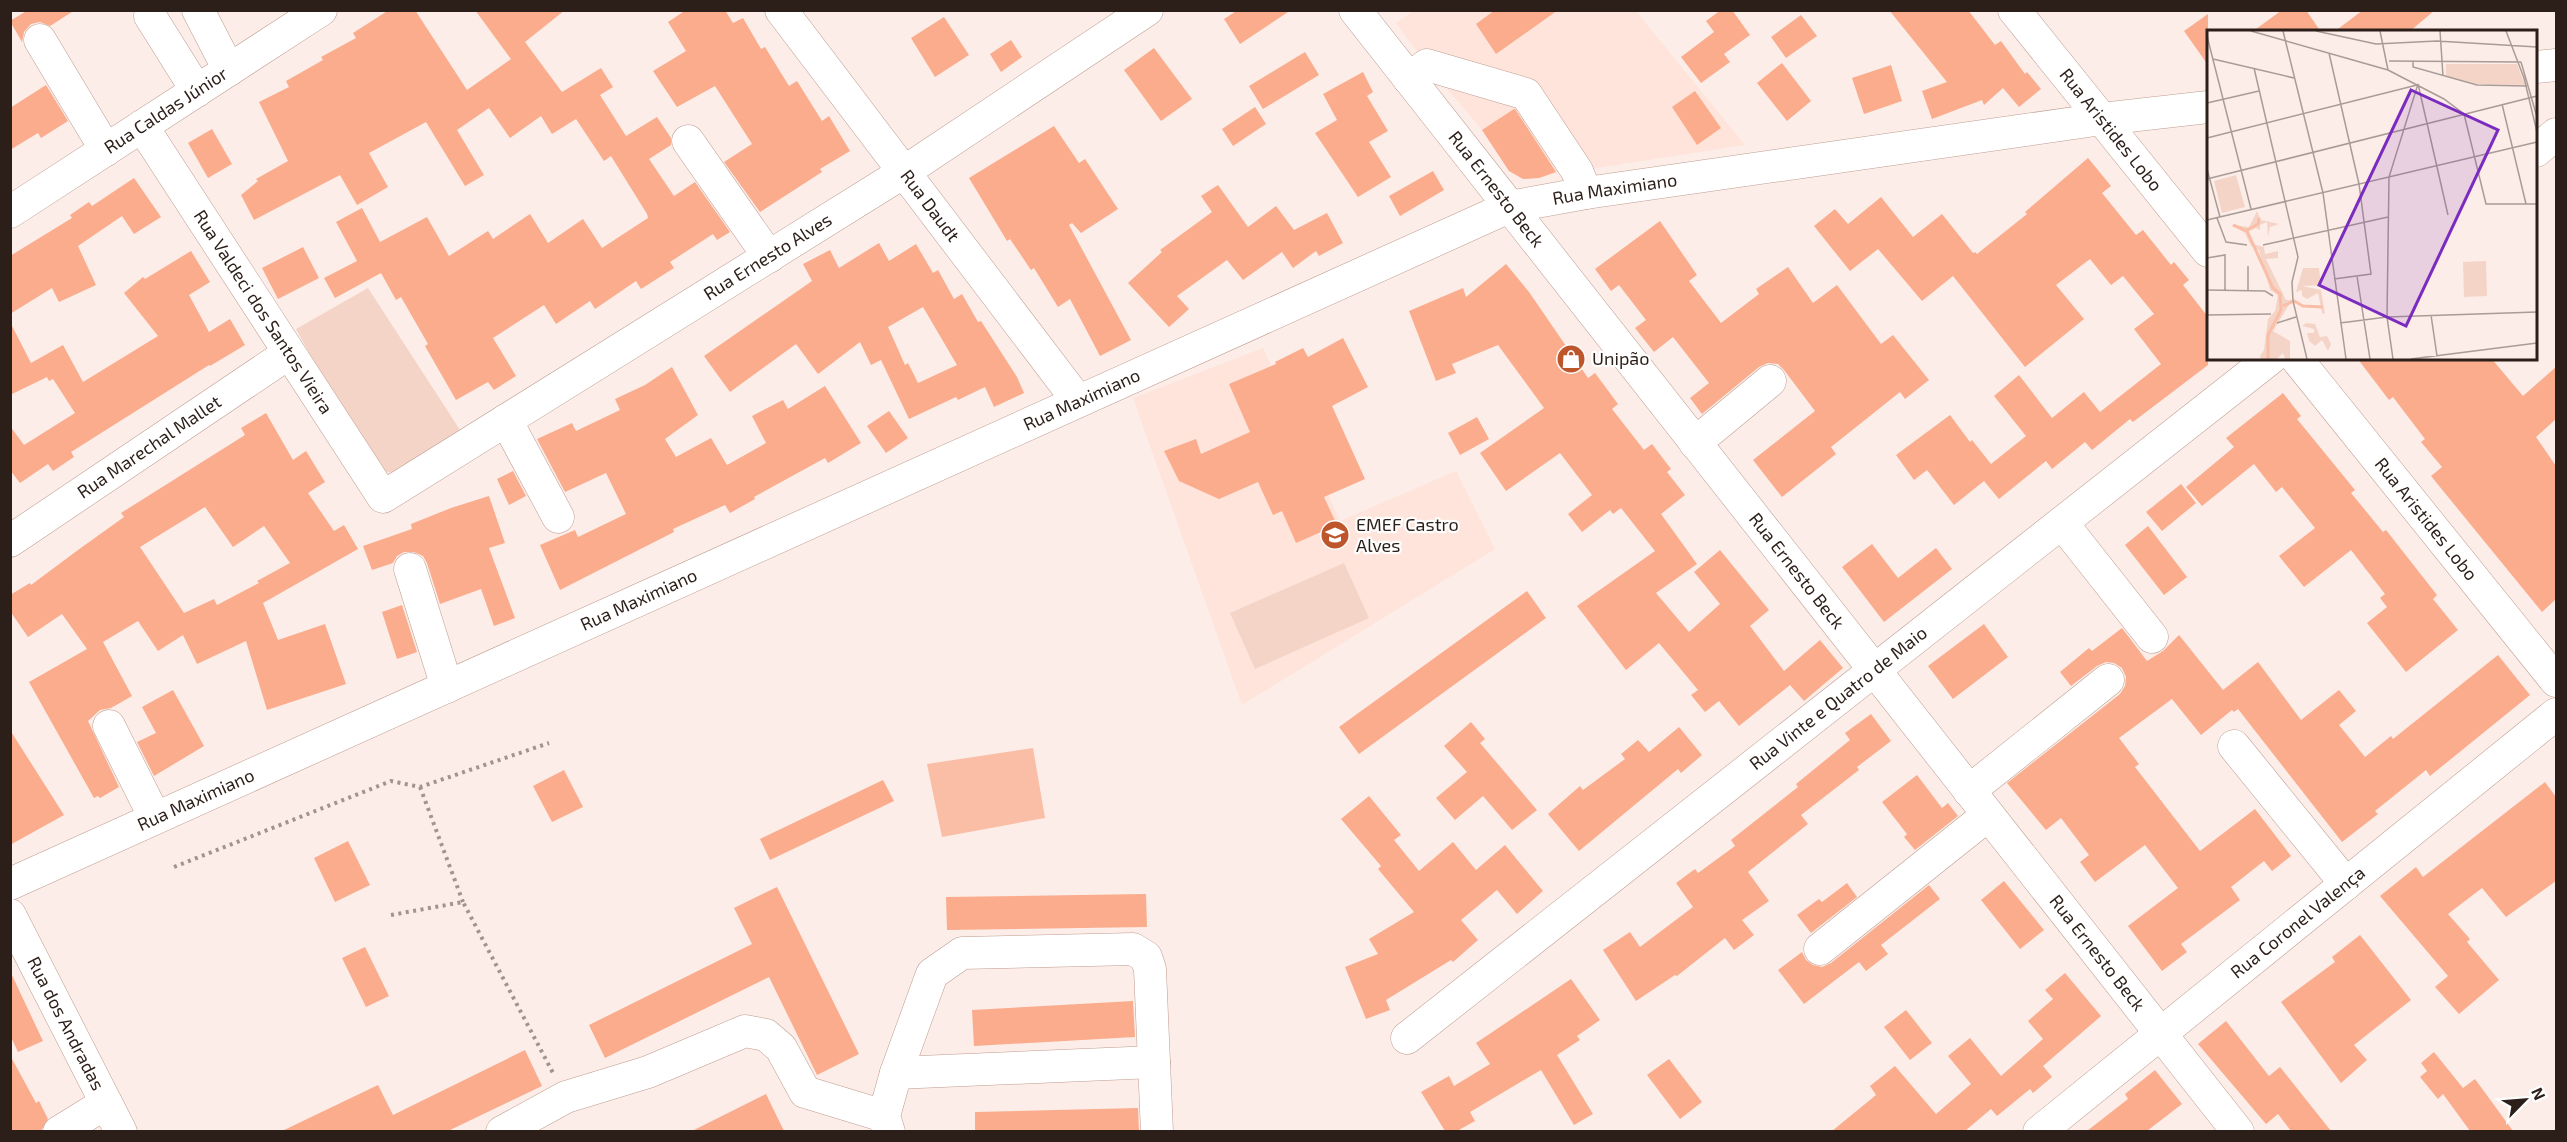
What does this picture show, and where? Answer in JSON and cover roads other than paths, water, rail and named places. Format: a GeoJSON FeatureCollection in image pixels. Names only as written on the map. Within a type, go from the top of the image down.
{"type":"FeatureCollection","features":[{"type":"Feature","properties":{"kind":"street"},"geometry":{"type":"LineString","coordinates":[[198,10],[229,70]]}},
{"type":"Feature","properties":{"kind":"street","name":"Rua Caldas Júnior"},"geometry":{"type":"LineString","coordinates":[[10,212],[321,10]]}},
{"type":"Feature","properties":{"kind":"street","name":"Rua Daudt"},"geometry":{"type":"LineString","coordinates":[[781,10],[1078,401]]}},
{"type":"Feature","properties":{"kind":"street","name":"Rua Ernesto Alves"},"geometry":{"type":"LineString","coordinates":[[383,497],[904,172],[1147,10]]}},
{"type":"Feature","properties":{"kind":"street","name":"Rua Ernesto Beck"},"geometry":{"type":"LineString","coordinates":[[1355,10],[2238,1131]]}},
{"type":"Feature","properties":{"kind":"street","name":"Rua Aristides Lobo"},"geometry":{"type":"LineString","coordinates":[[2014,10],[2207,250]]}},
{"type":"Feature","properties":{"kind":"street"},"geometry":{"type":"LineString","coordinates":[[150,16],[197,91]]}},
{"type":"Feature","properties":{"kind":"street"},"geometry":{"type":"LineString","coordinates":[[40,40],[105,150]]}},
{"type":"Feature","properties":{"kind":"street"},"geometry":{"type":"LineString","coordinates":[[1409,79],[1427,65],[1526,94],[1577,171],[1586,193]]}},
{"type":"Feature","properties":{"kind":"street"},"geometry":{"type":"LineString","coordinates":[[2537,67],[2556,65]]}},
{"type":"Feature","properties":{"kind":"street","name":"Rua Maximiano"},"geometry":{"type":"LineString","coordinates":[[10,884],[1509,207],[1586,193],[2102,119],[2207,107]]}},
{"type":"Feature","properties":{"kind":"street","name":"Rua Valdeci dos Santos Vieira"},"geometry":{"type":"LineString","coordinates":[[142,126],[383,497]]}},
{"type":"Feature","properties":{"kind":"street"},"geometry":{"type":"LineString","coordinates":[[2537,149],[2556,134]]}},
{"type":"Feature","properties":{"kind":"street"},"geometry":{"type":"LineString","coordinates":[[688,141],[769,257]]}},
{"type":"Feature","properties":{"kind":"street","name":"Rua Marechal Mallet"},"geometry":{"type":"LineString","coordinates":[[10,541],[289,353]]}},
{"type":"Feature","properties":{"kind":"street","name":"Rua Vinte e Quatro de Maio"},"geometry":{"type":"LineString","coordinates":[[1407,1038],[2268,360]]}},
{"type":"Feature","properties":{"kind":"street","name":"Rua Aristides Lobo"},"geometry":{"type":"LineString","coordinates":[[2298,360],[2556,681]]}},
{"type":"Feature","properties":{"kind":"street"},"geometry":{"type":"LineString","coordinates":[[1695,443],[1770,381]]}},
{"type":"Feature","properties":{"kind":"street"},"geometry":{"type":"LineString","coordinates":[[506,420],[558,517]]}},
{"type":"Feature","properties":{"kind":"street"},"geometry":{"type":"LineString","coordinates":[[2062,523],[2152,637]]}},
{"type":"Feature","properties":{"kind":"street"},"geometry":{"type":"LineString","coordinates":[[410,569],[447,687]]}},
{"type":"Feature","properties":{"kind":"street"},"geometry":{"type":"LineString","coordinates":[[1969,791],[2108,680]]}},
{"type":"Feature","properties":{"kind":"street","name":"Rua Coronel Valença"},"geometry":{"type":"LineString","coordinates":[[2039,1131],[2556,714]]}},
{"type":"Feature","properties":{"kind":"street"},"geometry":{"type":"LineString","coordinates":[[109,726],[155,818]]}},
{"type":"Feature","properties":{"kind":"street"},"geometry":{"type":"LineString","coordinates":[[2234,746],[2346,884]]}},
{"type":"Feature","properties":{"kind":"street"},"geometry":{"type":"LineString","coordinates":[[1820,949],[1988,815]]}},
{"type":"Feature","properties":{"kind":"street","name":"Rua dos Andradas"},"geometry":{"type":"LineString","coordinates":[[10,915],[121,1131]]}},
{"type":"Feature","properties":{"kind":"street"},"geometry":{"type":"LineString","coordinates":[[502,1131],[566,1098],[648,1072],[745,1031],[766,1035],[781,1048],[805,1092],[886,1124],[896,1073],[932,974],[962,953],[1133,949],[1146,957],[1150,969],[1157,1131]]}},
{"type":"Feature","properties":{"kind":"street"},"geometry":{"type":"LineString","coordinates":[[896,1073],[1154,1062]]}},
{"type":"Feature","properties":{"kind":"street"},"geometry":{"type":"LineString","coordinates":[[59,1131],[106,1103]]}},
{"type":"Feature","properties":{"kind":"place","name":"Unipão"},"geometry":{"type":"Point","coordinates":[1571,359]}},
{"type":"Feature","properties":{"kind":"place","name":"EMEF Castro Alves"},"geometry":{"type":"Point","coordinates":[1335,535]}}]}
